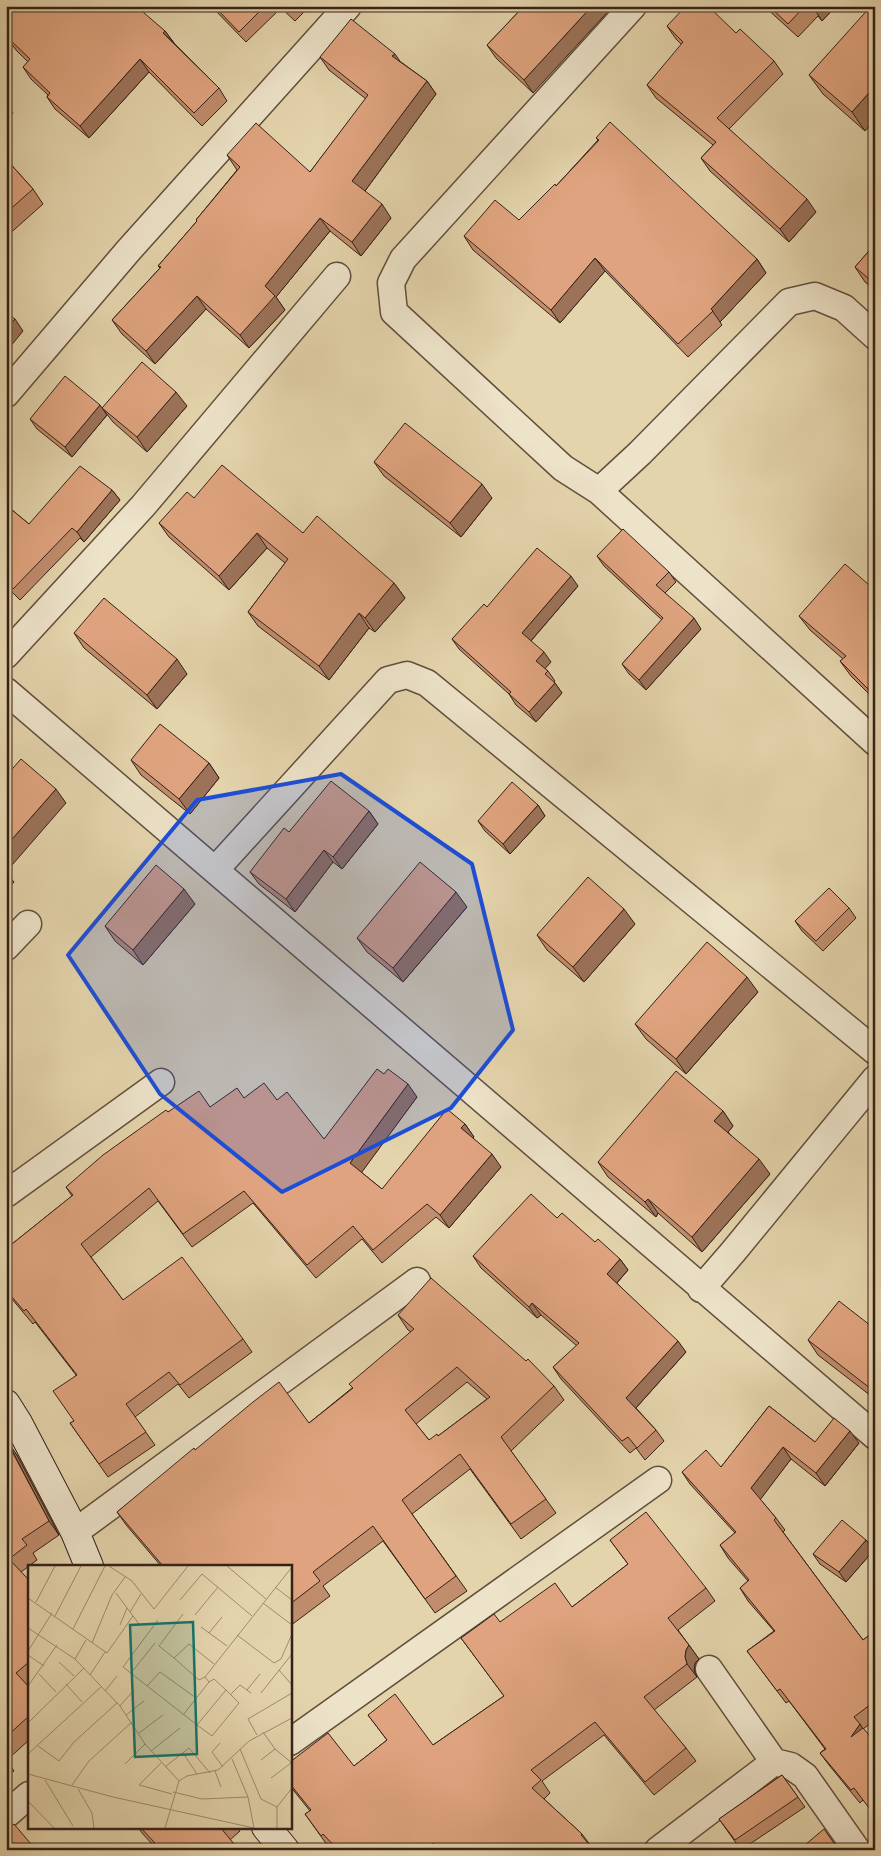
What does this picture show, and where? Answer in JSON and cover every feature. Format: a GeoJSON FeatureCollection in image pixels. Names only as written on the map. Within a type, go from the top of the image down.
{"type":"FeatureCollection","features":[{"type":"Feature","properties":{"kind":"street"},"geometry":{"type":"LineString","coordinates":[[6,394],[128,251],[348,6]]}},
{"type":"Feature","properties":{"kind":"street"},"geometry":{"type":"LineString","coordinates":[[633,6],[403,259],[391,283],[394,312],[563,468],[599,491],[875,742]]}},
{"type":"Feature","properties":{"kind":"street"},"geometry":{"type":"LineString","coordinates":[[6,655],[144,506],[337,276]]}},
{"type":"Feature","properties":{"kind":"street"},"geometry":{"type":"LineString","coordinates":[[599,491],[640,453],[789,302],[815,296],[844,308],[875,336]]}},
{"type":"Feature","properties":{"kind":"street"},"geometry":{"type":"LineString","coordinates":[[215,870],[388,680],[407,675],[427,683],[875,1052]]}},
{"type":"Feature","properties":{"kind":"street"},"geometry":{"type":"LineString","coordinates":[[6,691],[701,1289],[875,1436]]}},
{"type":"Feature","properties":{"kind":"street"},"geometry":{"type":"LineString","coordinates":[[6,948],[28,924]]}},
{"type":"Feature","properties":{"kind":"street"},"geometry":{"type":"LineString","coordinates":[[701,1289],[875,1079]]}},
{"type":"Feature","properties":{"kind":"street"},"geometry":{"type":"LineString","coordinates":[[6,1194],[161,1082]]}},
{"type":"Feature","properties":{"kind":"street"},"geometry":{"type":"LineString","coordinates":[[75,1532],[418,1282]]}},
{"type":"Feature","properties":{"kind":"street"},"geometry":{"type":"LineString","coordinates":[[6,1404],[18,1422],[75,1532],[89,1565]]}},
{"type":"Feature","properties":{"kind":"street"},"geometry":{"type":"LineString","coordinates":[[291,1741],[658,1480]]}},
{"type":"Feature","properties":{"kind":"street"},"geometry":{"type":"LineString","coordinates":[[709,1669],[774,1762],[791,1766],[805,1776],[857,1850]]}},
{"type":"Feature","properties":{"kind":"street"},"geometry":{"type":"LineString","coordinates":[[658,1850],[688,1841],[774,1762]]}},
{"type":"Feature","properties":{"kind":"street"},"geometry":{"type":"LineString","coordinates":[[6,1815],[28,1796]]}},
{"type":"Feature","properties":{"kind":"street"},"geometry":{"type":"LineString","coordinates":[[267,1828],[285,1850]]}},
{"type":"Feature","properties":{"kind":"highlighted area"},"geometry":{"type":"Polygon","coordinates":[[[341,774],[472,864],[513,1030],[451,1108],[282,1192],[160,1094],[68,955],[197,800],[341,774]]]}},
{"type":"Feature","properties":{"kind":"building"},"geometry":{"type":"Polygon","coordinates":[[[6,6],[136,6],[165,31],[163,33],[219,88],[194,113],[140,59],[80,126],[47,97],[50,93],[23,67],[30,59],[6,34],[6,6]]]}},
{"type":"Feature","properties":{"kind":"building"},"geometry":{"type":"Polygon","coordinates":[[[214,6],[265,6],[239,32],[214,6]]]}},
{"type":"Feature","properties":{"kind":"building"},"geometry":{"type":"Polygon","coordinates":[[[283,6],[293,6],[287,11],[283,6]]]}},
{"type":"Feature","properties":{"kind":"building"},"geometry":{"type":"Polygon","coordinates":[[[524,6],[592,6],[524,80],[487,45],[524,6]]]}},
{"type":"Feature","properties":{"kind":"building"},"geometry":{"type":"Polygon","coordinates":[[[686,6],[708,6],[736,33],[740,29],[774,61],[717,118],[807,199],[780,229],[701,158],[716,142],[647,85],[683,42],[667,26],[686,6]]]}},
{"type":"Feature","properties":{"kind":"building"},"geometry":{"type":"Polygon","coordinates":[[[769,6],[805,6],[788,24],[769,6]]]}},
{"type":"Feature","properties":{"kind":"building"},"geometry":{"type":"Polygon","coordinates":[[[871,6],[875,6],[875,86],[852,112],[809,75],[871,6]]]}},
{"type":"Feature","properties":{"kind":"building"},"geometry":{"type":"Polygon","coordinates":[[[351,19],[395,54],[392,56],[427,81],[352,181],[382,204],[352,242],[320,218],[265,286],[275,296],[240,335],[197,296],[146,351],[112,320],[161,267],[158,266],[240,167],[227,155],[256,123],[310,172],[368,95],[320,57],[351,19]]]}},
{"type":"Feature","properties":{"kind":"building"},"geometry":{"type":"Polygon","coordinates":[[[610,122],[757,259],[711,309],[713,311],[678,344],[595,258],[551,310],[464,236],[495,200],[519,220],[555,184],[556,186],[599,140],[596,138],[610,122]]]}},
{"type":"Feature","properties":{"kind":"building"},"geometry":{"type":"Polygon","coordinates":[[[6,159],[33,189],[6,213],[6,159]]]}},
{"type":"Feature","properties":{"kind":"building"},"geometry":{"type":"Polygon","coordinates":[[[875,244],[875,284],[855,267],[875,244]]]}},
{"type":"Feature","properties":{"kind":"building"},"geometry":{"type":"Polygon","coordinates":[[[6,312],[15,319],[6,329],[6,312]]]}},
{"type":"Feature","properties":{"kind":"building"},"geometry":{"type":"Polygon","coordinates":[[[142,362],[176,392],[137,437],[102,408],[142,362]]]}},
{"type":"Feature","properties":{"kind":"building"},"geometry":{"type":"Polygon","coordinates":[[[65,376],[100,405],[65,447],[30,419],[65,376]]]}},
{"type":"Feature","properties":{"kind":"building"},"geometry":{"type":"Polygon","coordinates":[[[405,423],[482,484],[450,523],[374,462],[405,423]]]}},
{"type":"Feature","properties":{"kind":"building"},"geometry":{"type":"Polygon","coordinates":[[[222,465],[303,533],[317,516],[394,583],[365,618],[359,613],[319,666],[248,612],[288,559],[257,533],[219,576],[159,523],[187,492],[194,498],[222,465]]]}},
{"type":"Feature","properties":{"kind":"building"},"geometry":{"type":"Polygon","coordinates":[[[80,466],[112,490],[77,532],[72,528],[13,589],[6,583],[6,505],[29,524],[80,466]]]}},
{"type":"Feature","properties":{"kind":"building"},"geometry":{"type":"Polygon","coordinates":[[[623,529],[669,572],[656,585],[694,618],[639,680],[622,664],[663,618],[597,556],[623,529]]]}},
{"type":"Feature","properties":{"kind":"building"},"geometry":{"type":"Polygon","coordinates":[[[537,548],[571,576],[522,633],[544,652],[536,661],[548,671],[545,674],[555,683],[529,712],[509,694],[511,692],[452,639],[484,604],[487,607],[537,548]]]}},
{"type":"Feature","properties":{"kind":"building"},"geometry":{"type":"Polygon","coordinates":[[[845,564],[875,590],[875,696],[840,661],[846,656],[799,616],[845,564]]]}},
{"type":"Feature","properties":{"kind":"building"},"geometry":{"type":"Polygon","coordinates":[[[104,598],[177,659],[147,695],[74,633],[104,598]]]}},
{"type":"Feature","properties":{"kind":"building"},"geometry":{"type":"Polygon","coordinates":[[[160,724],[209,763],[179,799],[131,760],[160,724]]]}},
{"type":"Feature","properties":{"kind":"building"},"geometry":{"type":"Polygon","coordinates":[[[21,759],[56,789],[6,846],[6,776],[21,759]]]}},
{"type":"Feature","properties":{"kind":"building"},"geometry":{"type":"Polygon","coordinates":[[[331,781],[369,811],[333,857],[324,850],[286,899],[250,872],[284,828],[289,832],[331,781]]]}},
{"type":"Feature","properties":{"kind":"building"},"geometry":{"type":"Polygon","coordinates":[[[512,782],[538,805],[503,844],[478,821],[512,782]]]}},
{"type":"Feature","properties":{"kind":"building"},"geometry":{"type":"Polygon","coordinates":[[[420,862],[456,892],[393,968],[357,938],[420,862]]]}},
{"type":"Feature","properties":{"kind":"building"},"geometry":{"type":"Polygon","coordinates":[[[156,865],[184,889],[133,950],[105,926],[156,865]]]}},
{"type":"Feature","properties":{"kind":"building"},"geometry":{"type":"Polygon","coordinates":[[[588,877],[624,909],[573,967],[537,935],[588,877]]]}},
{"type":"Feature","properties":{"kind":"building"},"geometry":{"type":"Polygon","coordinates":[[[829,888],[849,908],[816,941],[795,921],[829,888]]]}},
{"type":"Feature","properties":{"kind":"building"},"geometry":{"type":"Polygon","coordinates":[[[707,942],[747,977],[676,1059],[635,1024],[707,942]]]}},
{"type":"Feature","properties":{"kind":"building"},"geometry":{"type":"Polygon","coordinates":[[[377,1069],[384,1074],[388,1069],[408,1084],[350,1163],[382,1189],[447,1109],[465,1124],[461,1128],[492,1154],[440,1215],[427,1204],[373,1250],[353,1226],[307,1265],[244,1191],[183,1234],[149,1188],[81,1244],[123,1300],[182,1257],[243,1339],[180,1385],[169,1372],[126,1404],[146,1432],[99,1464],[70,1423],[74,1421],[53,1391],[77,1375],[26,1309],[24,1311],[6,1290],[6,1247],[73,1195],[66,1187],[103,1155],[166,1110],[168,1112],[199,1091],[210,1107],[237,1088],[244,1098],[264,1083],[277,1100],[287,1092],[324,1139],[377,1069]]]}},
{"type":"Feature","properties":{"kind":"building"},"geometry":{"type":"Polygon","coordinates":[[[676,1071],[723,1111],[714,1121],[759,1159],[692,1237],[648,1199],[645,1202],[598,1162],[676,1071]]]}},
{"type":"Feature","properties":{"kind":"building"},"geometry":{"type":"Polygon","coordinates":[[[531,1194],[557,1218],[562,1213],[595,1242],[598,1239],[620,1259],[607,1274],[678,1341],[626,1398],[656,1430],[637,1448],[628,1437],[622,1441],[553,1367],[579,1343],[532,1303],[529,1307],[473,1256],[531,1194]]]}},
{"type":"Feature","properties":{"kind":"building"},"geometry":{"type":"Polygon","coordinates":[[[431,1278],[526,1361],[528,1359],[554,1386],[501,1437],[546,1499],[511,1524],[460,1454],[402,1500],[456,1576],[425,1599],[373,1526],[313,1572],[320,1581],[291,1603],[291,1565],[162,1565],[117,1512],[194,1448],[195,1450],[279,1382],[309,1423],[353,1388],[349,1384],[414,1329],[398,1315],[431,1278]],[[457,1367],[405,1410],[429,1440],[437,1434],[438,1436],[490,1397],[457,1367]]]}},
{"type":"Feature","properties":{"kind":"building"},"geometry":{"type":"Polygon","coordinates":[[[839,1301],[875,1329],[875,1392],[808,1340],[839,1301]]]}},
{"type":"Feature","properties":{"kind":"building"},"geometry":{"type":"Polygon","coordinates":[[[769,1406],[815,1442],[834,1418],[850,1431],[816,1473],[783,1447],[751,1488],[776,1518],[774,1520],[863,1640],[875,1631],[875,1701],[854,1717],[860,1724],[851,1737],[863,1728],[875,1742],[875,1816],[854,1788],[851,1790],[820,1753],[826,1749],[780,1689],[777,1691],[747,1651],[775,1631],[740,1588],[749,1580],[720,1545],[736,1532],[682,1472],[706,1450],[721,1467],[769,1406]]]}},
{"type":"Feature","properties":{"kind":"building"},"geometry":{"type":"Polygon","coordinates":[[[6,1440],[49,1521],[22,1539],[27,1545],[9,1559],[28,1579],[28,1663],[16,1673],[28,1686],[28,1717],[6,1737],[6,1440]]]}},
{"type":"Feature","properties":{"kind":"building"},"geometry":{"type":"Polygon","coordinates":[[[646,1512],[706,1588],[668,1618],[689,1645],[685,1657],[687,1664],[644,1697],[686,1748],[645,1782],[595,1722],[531,1770],[541,1780],[532,1788],[582,1834],[594,1850],[440,1850],[433,1843],[426,1850],[338,1850],[323,1834],[321,1836],[305,1814],[311,1810],[291,1785],[291,1761],[328,1733],[354,1766],[387,1740],[368,1715],[395,1694],[433,1745],[504,1696],[461,1638],[494,1614],[500,1622],[555,1583],[572,1607],[628,1564],[610,1540],[646,1512]]]}},
{"type":"Feature","properties":{"kind":"building"},"geometry":{"type":"Polygon","coordinates":[[[842,1520],[866,1540],[839,1572],[813,1554],[842,1520]]]}},
{"type":"Feature","properties":{"kind":"building"},"geometry":{"type":"Polygon","coordinates":[[[782,1775],[798,1797],[735,1840],[719,1819],[782,1775]]]}},
{"type":"Feature","properties":{"kind":"building"},"geometry":{"type":"Polygon","coordinates":[[[14,1824],[36,1850],[6,1850],[6,1830],[14,1824]]]}},
{"type":"Feature","properties":{"kind":"building"},"geometry":{"type":"Polygon","coordinates":[[[141,1828],[221,1828],[239,1850],[148,1850],[155,1843],[141,1828]]]}},
{"type":"Feature","properties":{"kind":"building"},"geometry":{"type":"Polygon","coordinates":[[[824,1829],[840,1850],[799,1850],[824,1829]]]}}]}
